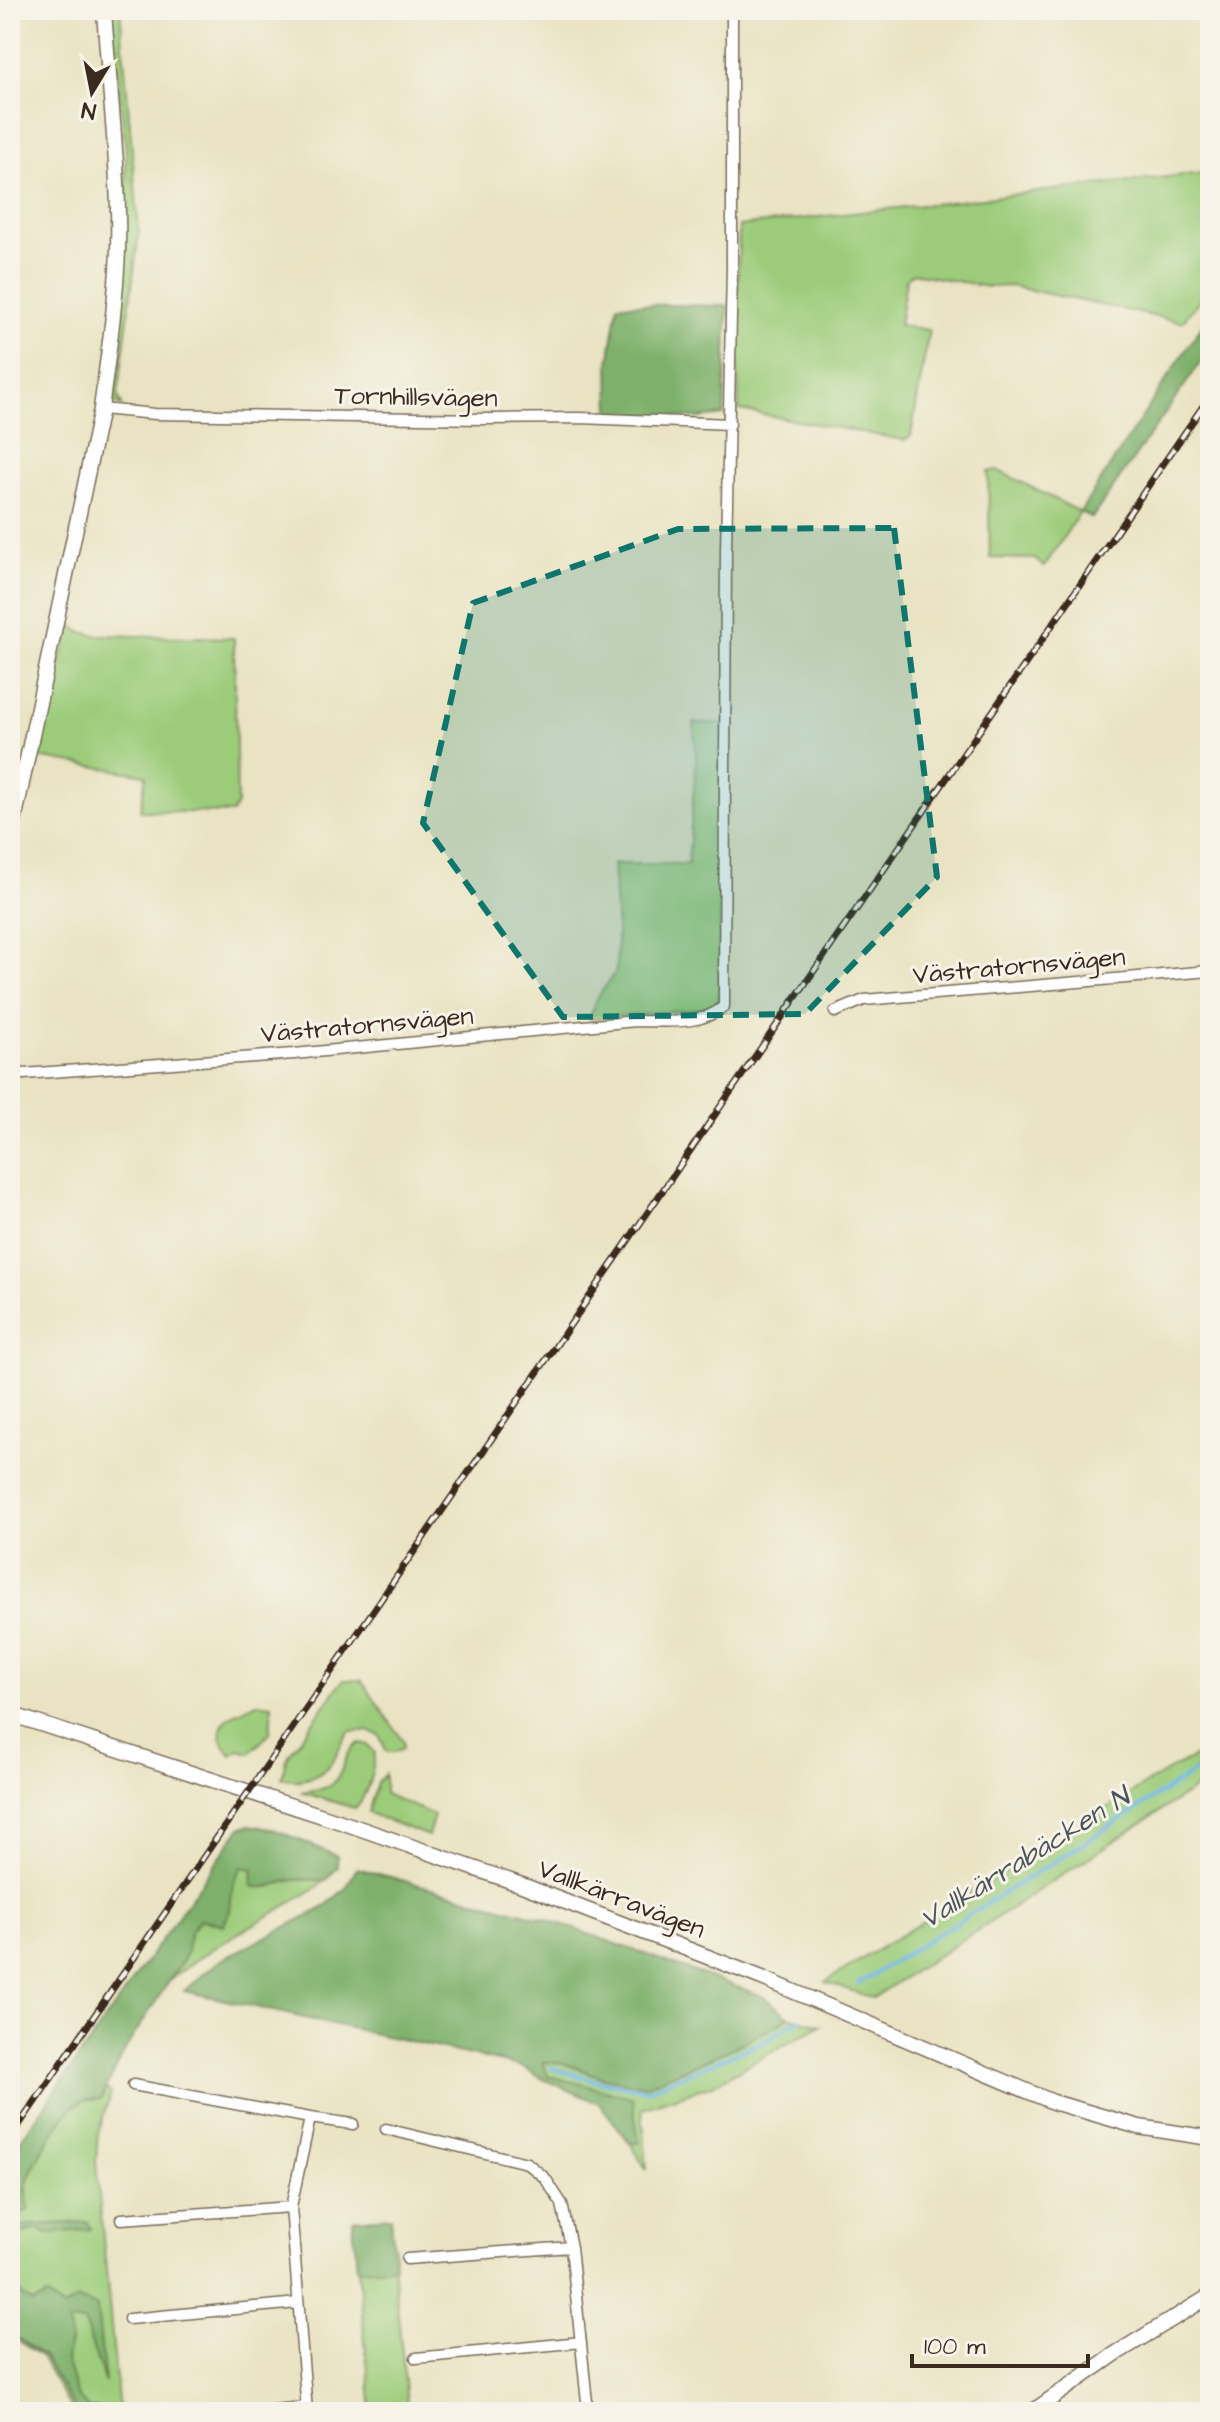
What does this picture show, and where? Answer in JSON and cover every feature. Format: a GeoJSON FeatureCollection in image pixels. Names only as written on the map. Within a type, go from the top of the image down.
{"type":"FeatureCollection","features":[{"type":"Feature","properties":{"kind":"street"},"geometry":{"type":"LineString","coordinates":[[10,840],[101,409],[110,345],[118,249],[117,185],[104,10]]}},
{"type":"Feature","properties":{"kind":"street"},"geometry":{"type":"LineString","coordinates":[[730,424],[732,10]]}},
{"type":"Feature","properties":{"kind":"street","name":"Tornhillsvägen"},"geometry":{"type":"LineString","coordinates":[[101,409],[126,413],[240,416],[580,418],[730,424]]}},
{"type":"Feature","properties":{"kind":"street","name":"Västratornsvägen"},"geometry":{"type":"LineString","coordinates":[[10,1075],[294,1054],[636,1021],[687,1020],[717,1013],[724,1006],[726,550],[730,424]]}},
{"type":"Feature","properties":{"kind":"street","name":"Västratornsvägen"},"geometry":{"type":"LineString","coordinates":[[835,1012],[864,1000],[1210,971]]}},
{"type":"Feature","properties":{"kind":"street","name":"Vallkärravägen"},"geometry":{"type":"LineString","coordinates":[[10,1714],[522,1885],[790,1990],[1053,2102],[1128,2124],[1210,2138]]}},
{"type":"Feature","properties":{"kind":"street"},"geometry":{"type":"LineString","coordinates":[[133,2085],[353,2124]]}},
{"type":"Feature","properties":{"kind":"street"},"geometry":{"type":"LineString","coordinates":[[247,2412],[306,2409],[291,2207],[310,2118]]}},
{"type":"Feature","properties":{"kind":"street"},"geometry":{"type":"LineString","coordinates":[[386,2129],[527,2163],[545,2178],[562,2204],[571,2247],[588,2412]]}},
{"type":"Feature","properties":{"kind":"street"},"geometry":{"type":"LineString","coordinates":[[121,2219],[291,2207]]}},
{"type":"Feature","properties":{"kind":"street"},"geometry":{"type":"LineString","coordinates":[[407,2259],[571,2247]]}},
{"type":"Feature","properties":{"kind":"street"},"geometry":{"type":"LineString","coordinates":[[1032,2412],[1115,2354],[1210,2296]]}},
{"type":"Feature","properties":{"kind":"street"},"geometry":{"type":"LineString","coordinates":[[129,2319],[298,2303]]}},
{"type":"Feature","properties":{"kind":"street"},"geometry":{"type":"LineString","coordinates":[[416,2358],[581,2342]]}},
{"type":"Feature","properties":{"kind":"highlighted area"},"geometry":{"type":"Polygon","coordinates":[[[894,528],[937,877],[805,1014],[563,1017],[423,823],[473,603],[678,529],[894,528]]]}},
{"type":"Feature","properties":{"kind":"green space"},"geometry":{"type":"Polygon","coordinates":[[[111,10],[120,10],[139,233],[118,395],[122,406],[112,397],[112,391],[124,264],[126,153],[111,10]]]}},
{"type":"Feature","properties":{"kind":"green space"},"geometry":{"type":"Polygon","coordinates":[[[1210,172],[1210,287],[1182,322],[1010,286],[988,287],[913,273],[906,279],[899,325],[929,330],[911,436],[904,440],[739,410],[739,226],[1210,172]]]}},
{"type":"Feature","properties":{"kind":"green space"},"geometry":{"type":"Polygon","coordinates":[[[618,304],[728,306],[724,415],[700,418],[610,413],[609,363],[618,304]]]}},
{"type":"Feature","properties":{"kind":"green space"},"geometry":{"type":"Polygon","coordinates":[[[1210,313],[1210,349],[1092,518],[1080,512],[1210,313]]]}},
{"type":"Feature","properties":{"kind":"green space"},"geometry":{"type":"Polygon","coordinates":[[[997,470],[1080,512],[1044,567],[1035,559],[990,558],[988,472],[997,470]]]}},
{"type":"Feature","properties":{"kind":"green space"},"geometry":{"type":"Polygon","coordinates":[[[70,624],[81,632],[95,635],[234,638],[237,805],[232,813],[140,811],[146,775],[37,757],[70,624]]]}},
{"type":"Feature","properties":{"kind":"green space"},"geometry":{"type":"Polygon","coordinates":[[[694,723],[722,724],[719,1001],[709,1008],[590,1019],[596,1000],[616,971],[613,864],[688,864],[696,759],[694,723]]]}},
{"type":"Feature","properties":{"kind":"green space"},"geometry":{"type":"Polygon","coordinates":[[[343,1680],[361,1680],[403,1741],[403,1748],[387,1752],[379,1735],[368,1731],[350,1731],[334,1759],[318,1775],[304,1779],[282,1778],[286,1759],[343,1680]]]}},
{"type":"Feature","properties":{"kind":"green space"},"geometry":{"type":"Polygon","coordinates":[[[257,1703],[272,1705],[270,1733],[250,1753],[239,1750],[231,1755],[221,1736],[224,1723],[257,1703]]]}},
{"type":"Feature","properties":{"kind":"green space"},"geometry":{"type":"Polygon","coordinates":[[[360,1743],[368,1745],[375,1753],[367,1789],[355,1808],[301,1792],[331,1785],[350,1751],[360,1743]]]}},
{"type":"Feature","properties":{"kind":"green space"},"geometry":{"type":"Polygon","coordinates":[[[1210,1749],[1210,1783],[1199,1786],[873,1998],[825,1982],[1170,1769],[1210,1749]]]}},
{"type":"Feature","properties":{"kind":"green space"},"geometry":{"type":"Polygon","coordinates":[[[385,1774],[385,1794],[434,1815],[428,1836],[368,1813],[377,1783],[385,1774]]]}},
{"type":"Feature","properties":{"kind":"green space"},"geometry":{"type":"Polygon","coordinates":[[[250,1825],[276,1830],[337,1856],[338,1867],[325,1881],[294,1880],[262,1887],[252,1886],[253,1869],[242,1867],[234,1882],[224,1925],[200,1919],[190,1932],[186,1955],[127,2046],[101,2099],[79,2103],[70,2110],[39,2157],[28,2180],[29,2208],[20,2216],[10,2219],[10,2155],[241,1827],[250,1825]]]}},
{"type":"Feature","properties":{"kind":"green space"},"geometry":{"type":"Polygon","coordinates":[[[242,1867],[254,1868],[252,1886],[266,1887],[300,1880],[325,1881],[225,1941],[168,1982],[186,1955],[190,1932],[200,1919],[212,1923],[230,1912],[233,1880],[242,1867]]]}},
{"type":"Feature","properties":{"kind":"green space"},"geometry":{"type":"Polygon","coordinates":[[[357,1868],[549,1920],[765,1997],[788,2016],[781,2023],[729,2050],[645,2086],[604,2078],[563,2063],[543,2062],[548,2076],[632,2097],[639,2143],[630,2143],[599,2103],[520,2066],[184,1991],[219,1961],[323,1908],[346,1888],[357,1868]]]}},
{"type":"Feature","properties":{"kind":"green space"},"geometry":{"type":"Polygon","coordinates":[[[788,2016],[821,2025],[712,2085],[642,2108],[647,2170],[630,2143],[639,2142],[579,2084],[548,2076],[542,2062],[563,2063],[604,2078],[781,2023],[788,2016]]]}},
{"type":"Feature","properties":{"kind":"green space"},"geometry":{"type":"Polygon","coordinates":[[[83,2067],[111,2093],[98,2132],[96,2161],[119,2412],[73,2412],[41,2357],[10,2335],[10,2172],[83,2067]]]}},
{"type":"Feature","properties":{"kind":"green space"},"geometry":{"type":"Polygon","coordinates":[[[391,2217],[408,2412],[372,2412],[353,2220],[391,2217]]]}},
{"type":"Feature","properties":{"kind":"green space"},"geometry":{"type":"Polygon","coordinates":[[[391,2217],[395,2267],[357,2269],[353,2220],[391,2217]]]}},
{"type":"Feature","properties":{"kind":"green space"},"geometry":{"type":"Polygon","coordinates":[[[88,2222],[91,2229],[46,2234],[39,2229],[12,2235],[10,2240],[10,2232],[15,2226],[88,2222]]]}},
{"type":"Feature","properties":{"kind":"green space"},"geometry":{"type":"Polygon","coordinates":[[[10,2286],[33,2303],[47,2296],[63,2308],[77,2299],[97,2307],[105,2383],[84,2322],[69,2322],[70,2342],[66,2359],[76,2393],[87,2408],[104,2408],[104,2412],[78,2412],[44,2357],[10,2332],[10,2286]]]}},
{"type":"Feature","properties":{"kind":"waterway","name":"Vallkärrabäcken N"},"geometry":{"type":"LineString","coordinates":[[858,1984],[1203,1766],[1210,1765]]}},
{"type":"Feature","properties":{"kind":"waterway","name":"Vallkärrabäcken N"},"geometry":{"type":"LineString","coordinates":[[551,2068],[648,2090],[765,2041],[800,2019]]}},
{"type":"Feature","properties":{"kind":"railway"},"geometry":{"type":"LineString","coordinates":[[10,2138],[1210,396]]}}]}
